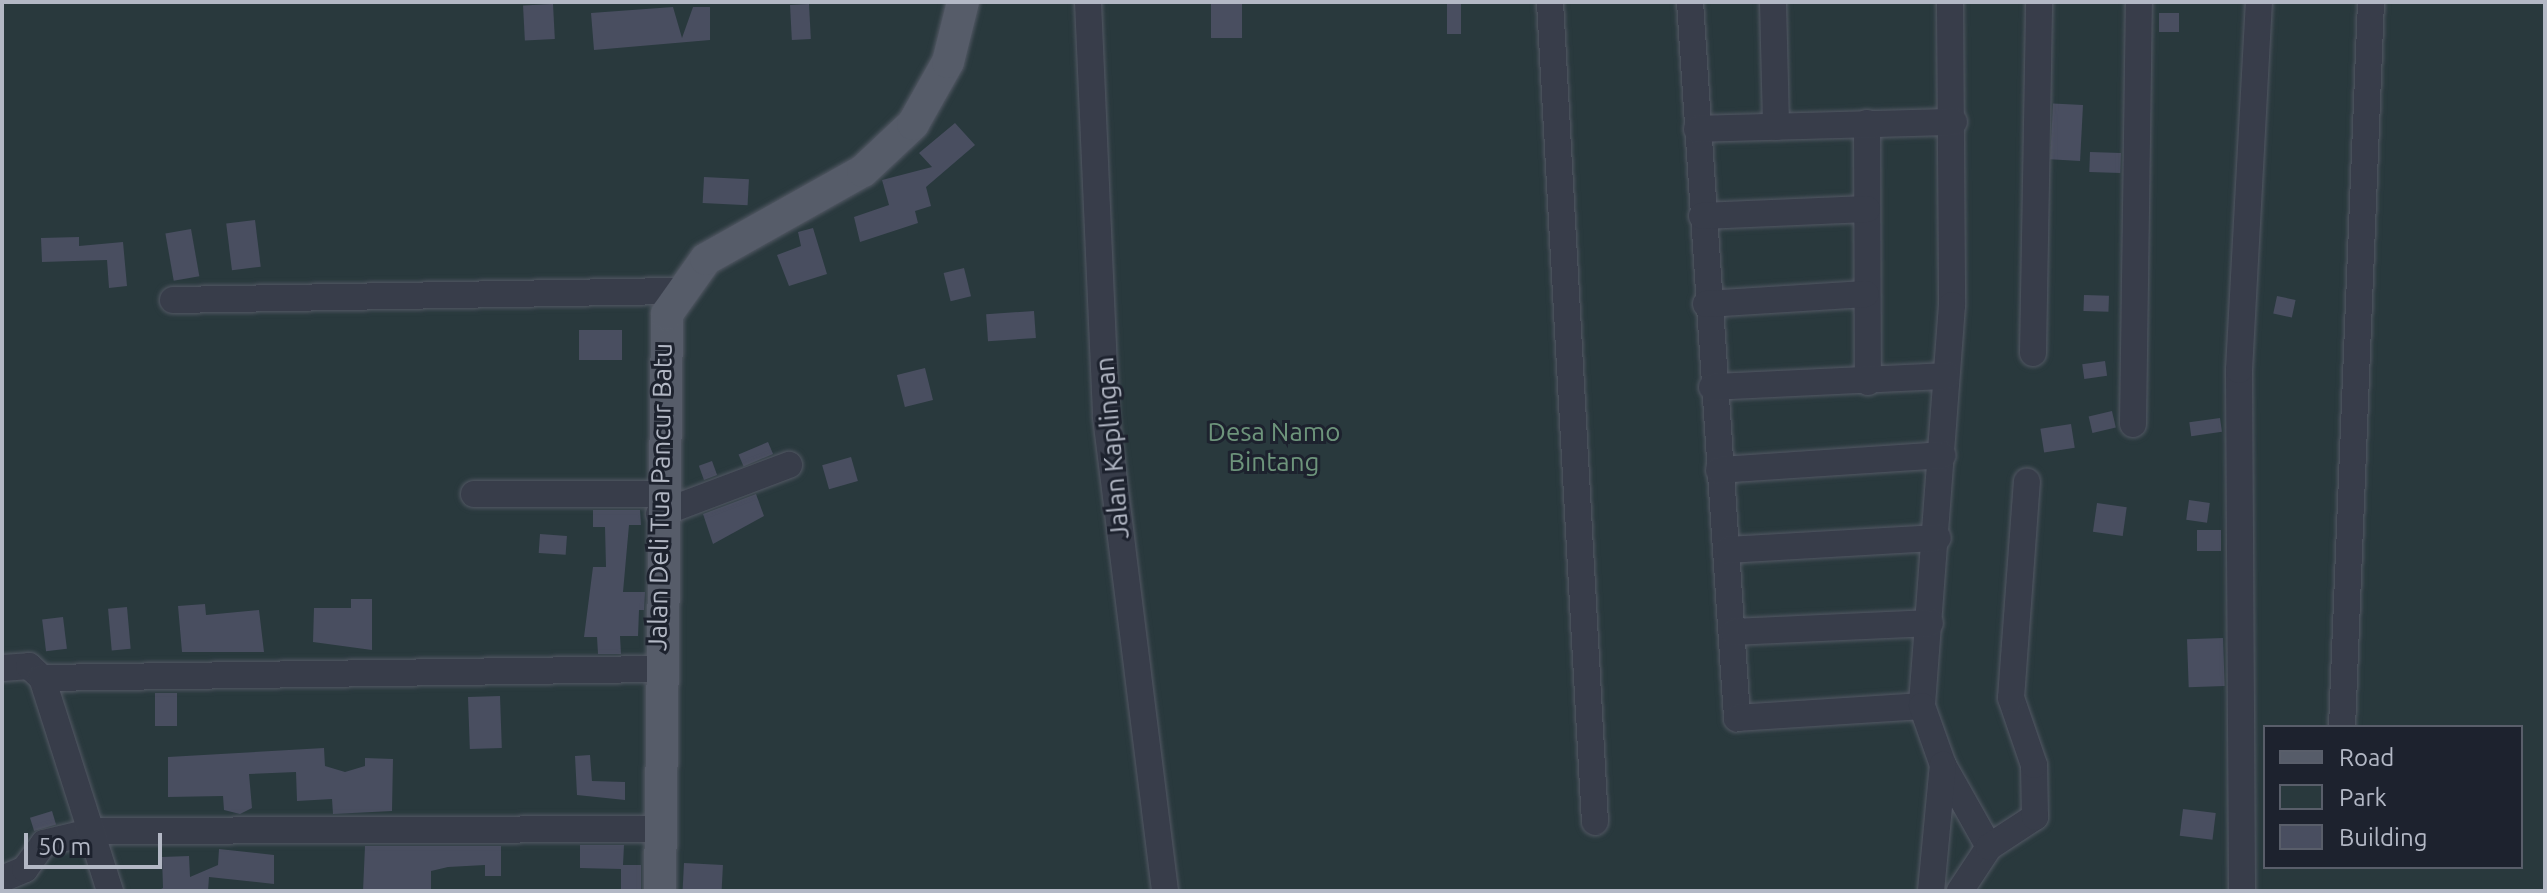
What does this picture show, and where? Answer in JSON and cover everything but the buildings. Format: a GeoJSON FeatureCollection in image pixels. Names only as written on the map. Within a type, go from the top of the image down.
{"type":"FeatureCollection","features":[{"type":"Feature","properties":{"kind":"main road"},"geometry":{"type":"LineString","coordinates":[[676,291],[721,249],[825,195],[891,147],[939,85],[963,2]]}},
{"type":"Feature","properties":{"kind":"main road","name":"Jalan Deli Tua Pancur Batu"},"geometry":{"type":"LineString","coordinates":[[660,891],[657,669],[661,350],[676,291]]}},
{"type":"Feature","properties":{"kind":"street","name":"Jalan Kaplingan"},"geometry":{"type":"LineString","coordinates":[[1088,2],[1106,417],[1165,891]]}},
{"type":"Feature","properties":{"kind":"street"},"geometry":{"type":"LineString","coordinates":[[1550,2],[1595,822]]}},
{"type":"Feature","properties":{"kind":"street"},"geometry":{"type":"LineString","coordinates":[[1690,2],[1706,304],[1734,632],[1737,718],[1922,706]]}},
{"type":"Feature","properties":{"kind":"street"},"geometry":{"type":"LineString","coordinates":[[1773,2],[1776,127]]}},
{"type":"Feature","properties":{"kind":"street"},"geometry":{"type":"LineString","coordinates":[[1950,2],[1954,122],[1946,376],[1938,538],[1922,706],[1943,765],[1989,847]]}},
{"type":"Feature","properties":{"kind":"street"},"geometry":{"type":"LineString","coordinates":[[2033,353],[2039,2]]}},
{"type":"Feature","properties":{"kind":"street"},"geometry":{"type":"LineString","coordinates":[[2133,424],[2139,2]]}},
{"type":"Feature","properties":{"kind":"street"},"geometry":{"type":"LineString","coordinates":[[2242,891],[2239,370],[2259,2]]}},
{"type":"Feature","properties":{"kind":"street"},"geometry":{"type":"LineString","coordinates":[[2342,725],[2371,2]]}},
{"type":"Feature","properties":{"kind":"street"},"geometry":{"type":"LineString","coordinates":[[1697,129],[1954,122]]}},
{"type":"Feature","properties":{"kind":"street"},"geometry":{"type":"LineString","coordinates":[[1867,123],[1868,382]]}},
{"type":"Feature","properties":{"kind":"street"},"geometry":{"type":"LineString","coordinates":[[1702,216],[1867,209]]}},
{"type":"Feature","properties":{"kind":"street"},"geometry":{"type":"LineString","coordinates":[[173,300],[676,291]]}},
{"type":"Feature","properties":{"kind":"street"},"geometry":{"type":"LineString","coordinates":[[1706,304],[1866,294]]}},
{"type":"Feature","properties":{"kind":"street"},"geometry":{"type":"LineString","coordinates":[[1712,387],[1946,376]]}},
{"type":"Feature","properties":{"kind":"street"},"geometry":{"type":"LineString","coordinates":[[1719,470],[1942,455]]}},
{"type":"Feature","properties":{"kind":"street"},"geometry":{"type":"LineString","coordinates":[[474,494],[659,504],[789,465]]}},
{"type":"Feature","properties":{"kind":"street"},"geometry":{"type":"LineString","coordinates":[[1960,891],[1989,847],[2035,817],[2034,765],[2011,698],[2027,482]]}},
{"type":"Feature","properties":{"kind":"street"},"geometry":{"type":"LineString","coordinates":[[1727,550],[1938,538]]}},
{"type":"Feature","properties":{"kind":"street"},"geometry":{"type":"LineString","coordinates":[[1734,632],[1930,623]]}},
{"type":"Feature","properties":{"kind":"street"},"geometry":{"type":"LineString","coordinates":[[2,668],[29,666],[42,678],[94,831],[110,891]]}},
{"type":"Feature","properties":{"kind":"street"},"geometry":{"type":"LineString","coordinates":[[42,678],[657,669]]}},
{"type":"Feature","properties":{"kind":"street"},"geometry":{"type":"LineString","coordinates":[[1931,891],[1943,765]]}},
{"type":"Feature","properties":{"kind":"street"},"geometry":{"type":"LineString","coordinates":[[2,879],[29,866],[44,843],[94,831],[660,829]]}},
{"type":"Feature","properties":{"kind":"green space","name":"Desa Namo Bintang"},"geometry":{"type":"Polygon","coordinates":[[[2,2],[2545,2],[2545,891],[2,891],[2,2]]]}}]}
